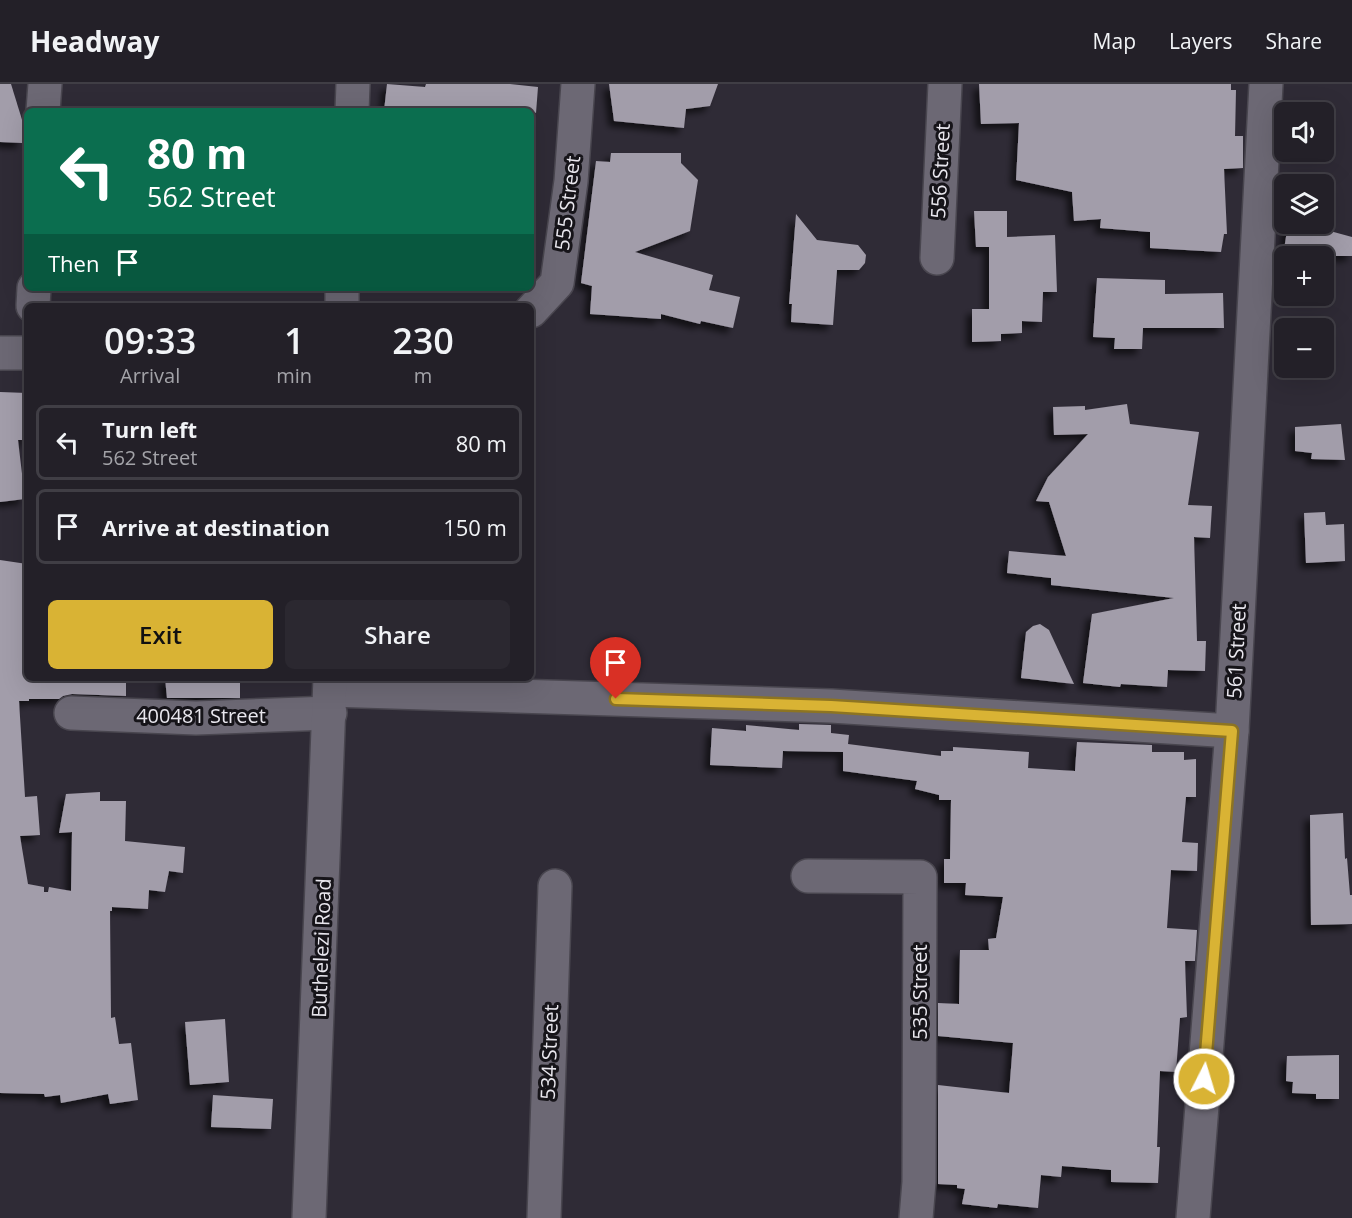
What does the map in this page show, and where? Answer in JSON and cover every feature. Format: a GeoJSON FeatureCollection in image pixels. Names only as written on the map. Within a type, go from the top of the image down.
{"type":"FeatureCollection","features":[{"type":"Feature","properties":{"kind":"street"},"geometry":{"type":"LineString","coordinates":[[43,108],[45,84]]}},
{"type":"Feature","properties":{"kind":"street"},"geometry":{"type":"LineString","coordinates":[[352,108],[353,84]]}},
{"type":"Feature","properties":{"kind":"street","name":"555 Street"},"geometry":{"type":"LineString","coordinates":[[534,308],[557,283],[572,181],[578,84]]}},
{"type":"Feature","properties":{"kind":"street","name":"556 Street"},"geometry":{"type":"LineString","coordinates":[[937,258],[945,84]]}},
{"type":"Feature","properties":{"kind":"street","name":"561 Street"},"geometry":{"type":"LineString","coordinates":[[1193,1218],[1232,731],[1266,84]]}},
{"type":"Feature","properties":{"kind":"street"},"geometry":{"type":"LineString","coordinates":[[0,353],[24,353]]}},
{"type":"Feature","properties":{"kind":"street","name":"400481 Street"},"geometry":{"type":"LineString","coordinates":[[71,713],[196,718],[330,694],[831,706],[1232,731]]}},
{"type":"Feature","properties":{"kind":"street","name":"Buthelezi Road"},"geometry":{"type":"LineString","coordinates":[[309,1218],[330,694]]}},
{"type":"Feature","properties":{"kind":"street","name":"535 Street"},"geometry":{"type":"LineString","coordinates":[[808,876],[920,877],[919,1182],[916,1218]]}},
{"type":"Feature","properties":{"kind":"street","name":"534 Street"},"geometry":{"type":"LineString","coordinates":[[544,1218],[555,886]]}},
{"type":"Feature","properties":{"kind":"building"},"geometry":{"type":"Polygon","coordinates":[[[0,84],[11,84],[23,123],[22,143],[0,142],[0,84]]]}},
{"type":"Feature","properties":{"kind":"building"},"geometry":{"type":"Polygon","coordinates":[[[387,84],[425,87],[426,84],[510,84],[538,87],[536,113],[534,108],[384,108],[387,84]]]}},
{"type":"Feature","properties":{"kind":"building"},"geometry":{"type":"Polygon","coordinates":[[[609,84],[718,84],[710,106],[686,109],[684,128],[614,121],[609,84]]]}},
{"type":"Feature","properties":{"kind":"building"},"geometry":{"type":"Polygon","coordinates":[[[979,84],[1231,84],[1231,90],[1236,90],[1235,136],[1243,136],[1243,168],[1224,169],[1227,234],[1224,234],[1221,252],[1150,248],[1150,232],[1100,228],[1101,219],[1074,221],[1072,192],[1016,180],[1019,123],[981,124],[979,84]]]}},
{"type":"Feature","properties":{"kind":"building"},"geometry":{"type":"Polygon","coordinates":[[[611,153],[681,153],[681,163],[698,180],[690,231],[635,252],[713,275],[709,290],[740,297],[733,328],[701,321],[700,324],[661,314],[661,319],[590,314],[592,286],[581,283],[596,161],[610,162],[611,153]]]}},
{"type":"Feature","properties":{"kind":"building"},"geometry":{"type":"Polygon","coordinates":[[[974,211],[1007,211],[1007,237],[1055,235],[1057,292],[1043,292],[1042,322],[1022,321],[1022,333],[1001,334],[1001,341],[972,342],[972,309],[989,309],[989,247],[976,247],[974,211]]]}},
{"type":"Feature","properties":{"kind":"building"},"geometry":{"type":"Polygon","coordinates":[[[796,214],[817,240],[858,245],[866,255],[865,263],[859,270],[837,270],[833,325],[791,322],[792,304],[789,304],[796,214]]]}},
{"type":"Feature","properties":{"kind":"building"},"geometry":{"type":"Polygon","coordinates":[[[1334,232],[1352,237],[1352,256],[1334,256],[1334,246],[1285,246],[1286,234],[1334,234],[1334,232]]]}},
{"type":"Feature","properties":{"kind":"building"},"geometry":{"type":"Polygon","coordinates":[[[1097,278],[1165,280],[1165,294],[1223,293],[1224,328],[1143,328],[1142,349],[1114,349],[1115,338],[1093,337],[1097,278]]]}},
{"type":"Feature","properties":{"kind":"building"},"geometry":{"type":"Polygon","coordinates":[[[0,392],[24,393],[24,440],[18,440],[24,499],[0,502],[0,392]]]}},
{"type":"Feature","properties":{"kind":"building"},"geometry":{"type":"Polygon","coordinates":[[[1127,404],[1130,424],[1199,432],[1188,505],[1212,506],[1210,538],[1194,537],[1197,641],[1206,641],[1205,671],[1168,670],[1167,687],[1121,684],[1120,687],[1083,683],[1092,614],[1174,598],[1051,585],[1051,578],[1007,573],[1009,551],[1066,556],[1049,502],[1036,501],[1048,477],[1088,434],[1054,435],[1053,407],[1085,406],[1085,410],[1127,404]]]}},
{"type":"Feature","properties":{"kind":"building"},"geometry":{"type":"Polygon","coordinates":[[[1341,424],[1345,460],[1311,459],[1312,453],[1295,451],[1295,427],[1341,424]]]}},
{"type":"Feature","properties":{"kind":"building"},"geometry":{"type":"Polygon","coordinates":[[[1325,512],[1326,525],[1344,524],[1345,561],[1306,563],[1304,513],[1325,512]]]}},
{"type":"Feature","properties":{"kind":"building"},"geometry":{"type":"Polygon","coordinates":[[[0,560],[24,564],[24,681],[126,681],[126,696],[72,694],[59,699],[19,701],[25,797],[37,796],[40,835],[20,836],[28,884],[44,887],[44,892],[48,892],[49,887],[71,891],[72,832],[59,833],[66,794],[100,792],[100,801],[126,801],[125,841],[185,847],[183,873],[169,871],[165,892],[149,890],[148,909],[112,907],[110,911],[111,1018],[115,1017],[119,1044],[131,1043],[138,1100],[110,1104],[108,1094],[61,1103],[60,1095],[45,1097],[44,1094],[0,1093],[0,560]]]}},
{"type":"Feature","properties":{"kind":"building"},"geometry":{"type":"Polygon","coordinates":[[[1040,624],[1049,630],[1074,684],[1021,678],[1026,632],[1040,624]]]}},
{"type":"Feature","properties":{"kind":"building"},"geometry":{"type":"Polygon","coordinates":[[[165,681],[240,681],[240,698],[167,698],[165,681]]]}},
{"type":"Feature","properties":{"kind":"building"},"geometry":{"type":"Polygon","coordinates":[[[799,724],[831,725],[831,733],[849,735],[848,744],[941,756],[941,751],[953,751],[953,747],[1029,752],[1028,768],[1075,771],[1077,742],[1152,745],[1152,752],[1184,752],[1184,760],[1196,759],[1196,797],[1186,797],[1182,842],[1198,843],[1197,871],[1171,870],[1167,928],[1197,930],[1195,961],[1185,961],[1187,1017],[1180,1018],[1176,1072],[1160,1071],[1158,1183],[1111,1182],[1111,1170],[1062,1166],[1061,1177],[1041,1175],[1038,1208],[998,1204],[997,1208],[962,1204],[965,1189],[957,1188],[957,1185],[938,1184],[938,1085],[1009,1093],[1013,1043],[938,1036],[938,1003],[959,1004],[960,950],[989,950],[988,939],[996,938],[1003,897],[965,895],[966,883],[944,883],[944,859],[950,859],[951,800],[939,800],[939,795],[915,789],[917,781],[843,771],[843,752],[783,751],[782,768],[710,765],[712,728],[746,731],[746,725],[799,730],[799,724]]]}},
{"type":"Feature","properties":{"kind":"building"},"geometry":{"type":"Polygon","coordinates":[[[1343,813],[1345,859],[1347,858],[1350,895],[1352,895],[1352,924],[1311,925],[1310,815],[1343,813]]]}},
{"type":"Feature","properties":{"kind":"building"},"geometry":{"type":"Polygon","coordinates":[[[225,1019],[229,1082],[190,1085],[185,1022],[225,1019]]]}},
{"type":"Feature","properties":{"kind":"building"},"geometry":{"type":"Polygon","coordinates":[[[1339,1055],[1339,1099],[1316,1099],[1316,1094],[1292,1093],[1293,1082],[1286,1081],[1287,1056],[1339,1055]]]}},
{"type":"Feature","properties":{"kind":"building"},"geometry":{"type":"Polygon","coordinates":[[[213,1095],[273,1099],[271,1129],[211,1127],[213,1095]]]}},
{"type":"Feature","properties":{"kind":"route"},"geometry":{"type":"LineString","coordinates":[[616,699],[831,706],[1232,731],[1204,1079]]}}]}
